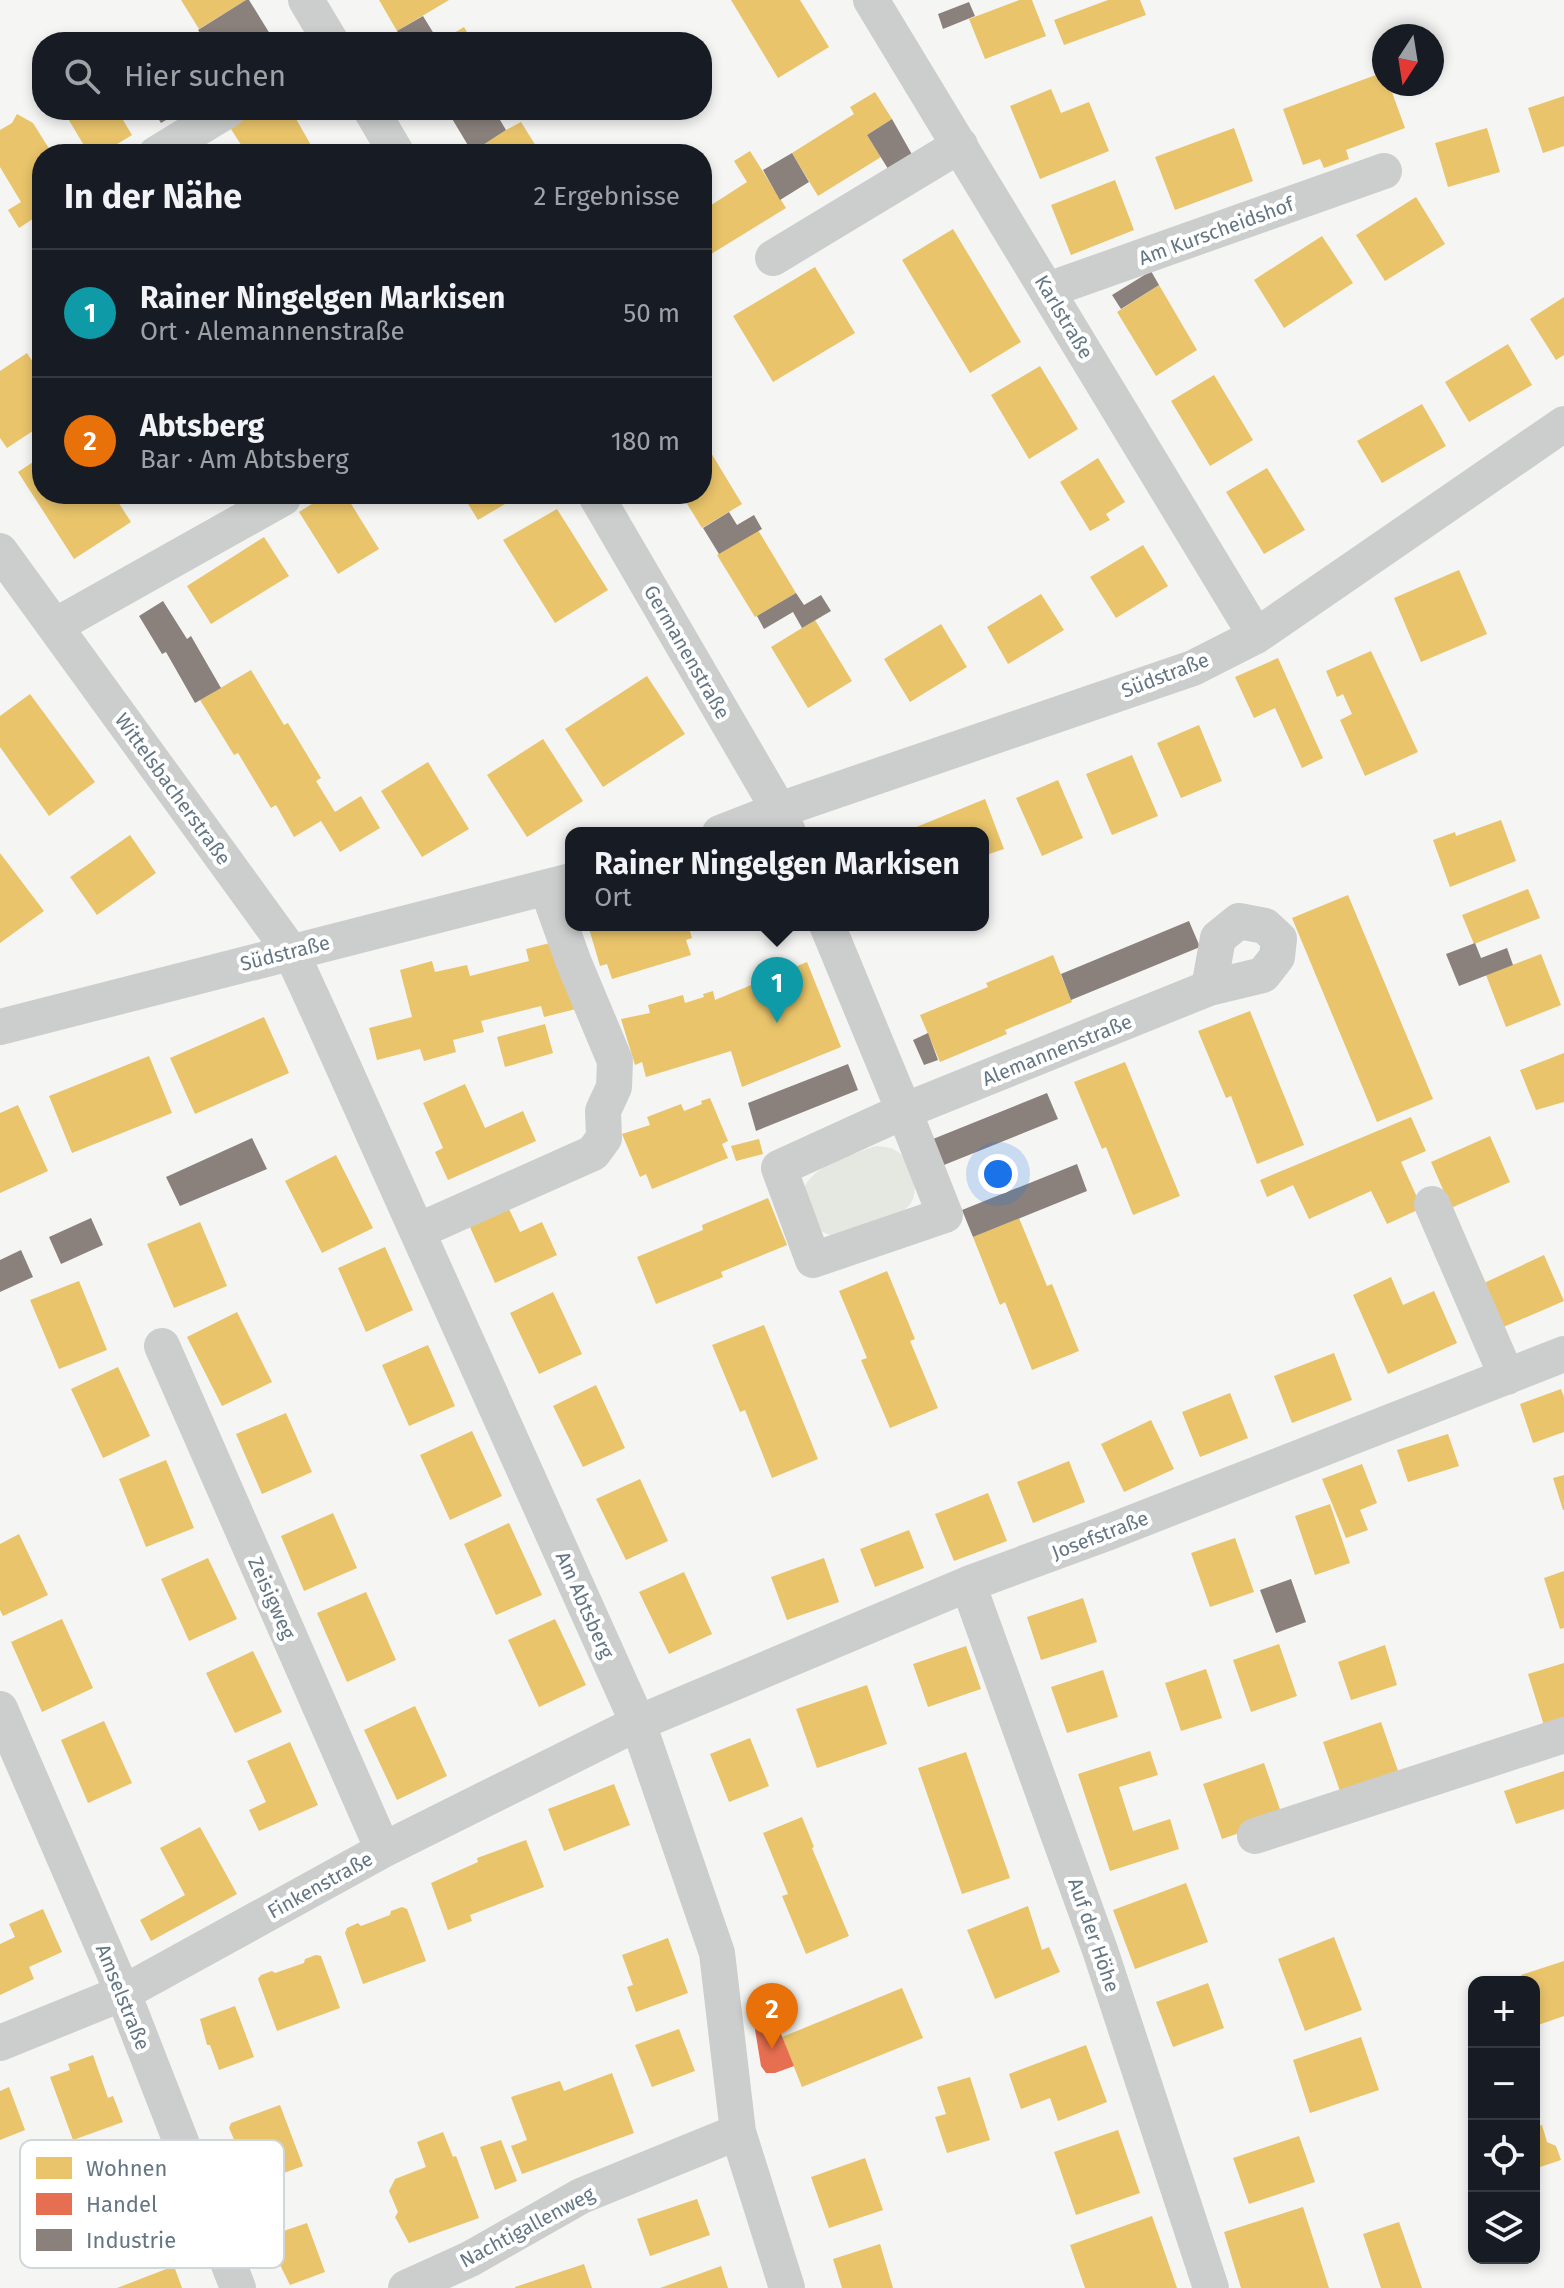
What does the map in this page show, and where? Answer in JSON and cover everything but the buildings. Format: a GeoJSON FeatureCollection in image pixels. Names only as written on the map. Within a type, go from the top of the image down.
{"type":"FeatureCollection","features":[{"type":"Feature","properties":{"kind":"street"},"geometry":{"type":"LineString","coordinates":[[306,0],[325,32]]}},
{"type":"Feature","properties":{"kind":"street","name":"Karlstraße"},"geometry":{"type":"LineString","coordinates":[[871,0],[1256,636]]}},
{"type":"Feature","properties":{"kind":"street"},"geometry":{"type":"LineString","coordinates":[[171,144],[208,120]]}},
{"type":"Feature","properties":{"kind":"street"},"geometry":{"type":"LineString","coordinates":[[377,120],[391,144]]}},
{"type":"Feature","properties":{"kind":"street"},"geometry":{"type":"LineString","coordinates":[[773,258],[960,145]]}},
{"type":"Feature","properties":{"kind":"street","name":"Am Kurscheidshof"},"geometry":{"type":"LineString","coordinates":[[1048,290],[1384,171]]}},
{"type":"Feature","properties":{"kind":"street","name":"Südstraße"},"geometry":{"type":"LineString","coordinates":[[755,827],[784,822],[1193,668],[1256,636],[1564,424]]}},
{"type":"Feature","properties":{"kind":"street"},"geometry":{"type":"LineString","coordinates":[[55,626],[272,504]]}},
{"type":"Feature","properties":{"kind":"street","name":"Germanenstraße"},"geometry":{"type":"LineString","coordinates":[[601,504],[784,822]]}},
{"type":"Feature","properties":{"kind":"street","name":"Wittelsbacherstraße"},"geometry":{"type":"LineString","coordinates":[[0,551],[291,952]]}},
{"type":"Feature","properties":{"kind":"street"},"geometry":{"type":"LineString","coordinates":[[559,885],[565,916]]}},
{"type":"Feature","properties":{"kind":"street","name":"Südstraße"},"geometry":{"type":"LineString","coordinates":[[0,1027],[559,885]]}},
{"type":"Feature","properties":{"kind":"street"},"geometry":{"type":"LineString","coordinates":[[418,1231],[593,1153],[604,1138],[603,1111],[614,1087],[615,1061],[574,963],[568,931]]}},
{"type":"Feature","properties":{"kind":"street","name":"Alemannenstraße"},"geometry":{"type":"LineString","coordinates":[[829,931],[904,1111],[945,1215],[813,1260],[779,1168],[904,1111],[1209,988]]}},
{"type":"Feature","properties":{"kind":"street","name":"Am Abtsberg"},"geometry":{"type":"LineString","coordinates":[[291,952],[638,1723],[717,1953],[738,2132],[787,2288]]}},
{"type":"Feature","properties":{"kind":"street"},"geometry":{"type":"LineString","coordinates":[[1432,1204],[1507,1377]]}},
{"type":"Feature","properties":{"kind":"street","name":"Zeisigweg"},"geometry":{"type":"LineString","coordinates":[[162,1346],[383,1850]]}},
{"type":"Feature","properties":{"kind":"street","name":"Josefstraße"},"geometry":{"type":"LineString","coordinates":[[638,1723],[968,1584],[1564,1354]]}},
{"type":"Feature","properties":{"kind":"street","name":"Auf der Höhe"},"geometry":{"type":"LineString","coordinates":[[968,1584],[1100,1950],[1211,2288]]}},
{"type":"Feature","properties":{"kind":"street","name":"Amselstraße"},"geometry":{"type":"LineString","coordinates":[[0,1709],[123,1993],[180,2140]]}},
{"type":"Feature","properties":{"kind":"street","name":"Finkenstraße"},"geometry":{"type":"LineString","coordinates":[[0,2043],[123,1993],[383,1850],[638,1723]]}},
{"type":"Feature","properties":{"kind":"street"},"geometry":{"type":"LineString","coordinates":[[1255,1836],[1564,1735]]}},
{"type":"Feature","properties":{"kind":"street","name":"Nachtigallenweg"},"geometry":{"type":"LineString","coordinates":[[406,2288],[470,2259],[581,2196],[738,2132]]}},
{"type":"Feature","properties":{"kind":"street","name":"Amselstraße"},"geometry":{"type":"LineString","coordinates":[[230,2268],[238,2288]]}},
{"type":"Feature","properties":{"kind":"shaded area"},"geometry":{"type":"Polygon","coordinates":[[[876,1146],[887,1147],[904,1157],[915,1185],[911,1203],[892,1218],[854,1235],[838,1237],[820,1230],[812,1220],[803,1189],[809,1180],[826,1166],[876,1146]]]}},
{"type":"Feature","properties":{"kind":"place","name":"Rainer Ningelgen Markisen"},"geometry":{"type":"Point","coordinates":[777,1023]}},
{"type":"Feature","properties":{"kind":"place","name":"Abtsberg"},"geometry":{"type":"Point","coordinates":[772,2049]}}]}
